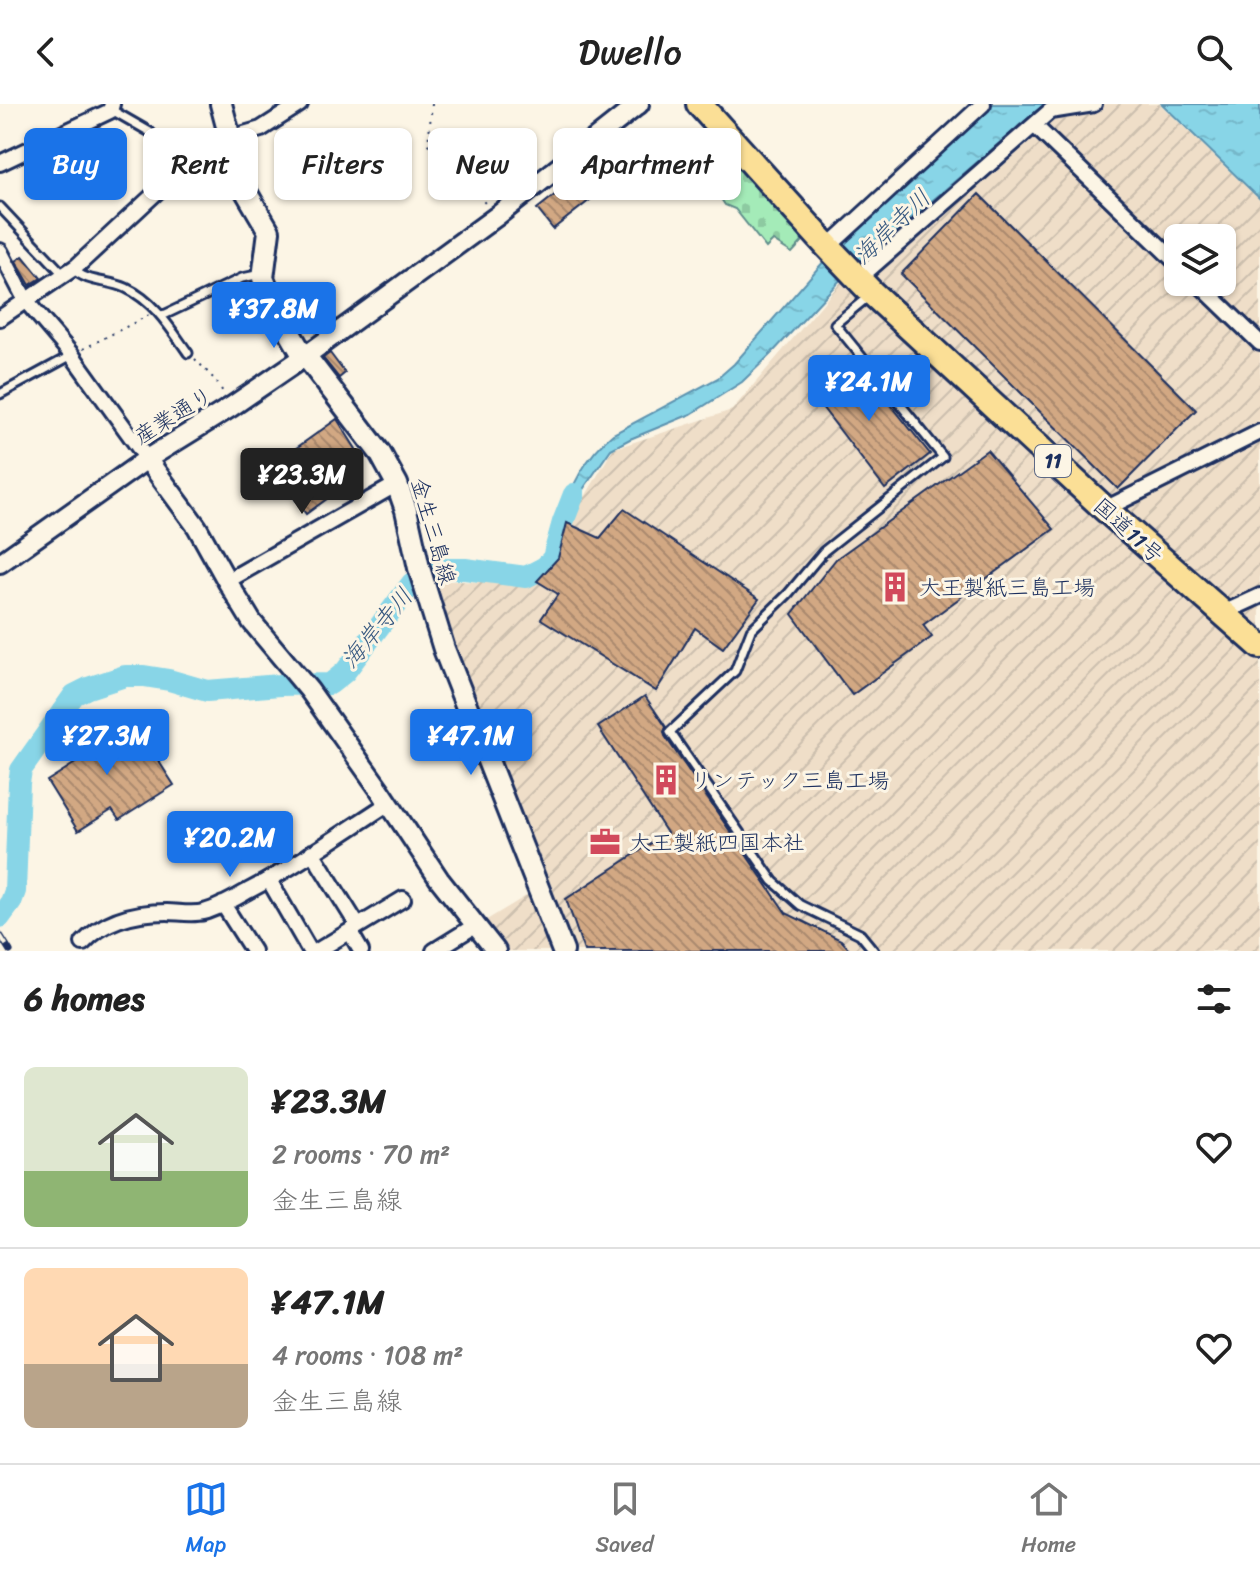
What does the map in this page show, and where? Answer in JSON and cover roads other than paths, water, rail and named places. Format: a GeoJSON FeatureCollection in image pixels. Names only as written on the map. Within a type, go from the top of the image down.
{"type":"FeatureCollection","features":[{"type":"Feature","properties":{"kind":"highway","name":"国道11号"},"geometry":{"type":"LineString","coordinates":[[699,104],[860,281],[1105,509],[1260,646]]}},
{"type":"Feature","properties":{"kind":"main road","name":"金生三島線"},"geometry":{"type":"LineString","coordinates":[[221,104],[227,128]]}},
{"type":"Feature","properties":{"kind":"main road","name":"金生三島線"},"geometry":{"type":"LineString","coordinates":[[251,200],[269,231],[263,275],[277,311],[304,357],[380,453],[397,484],[444,649],[563,951]]}},
{"type":"Feature","properties":{"kind":"street"},"geometry":{"type":"LineString","coordinates":[[258,130],[300,104]]}},
{"type":"Feature","properties":{"kind":"street","name":"産業通り"},"geometry":{"type":"LineString","coordinates":[[5,558],[147,459],[304,357],[497,216],[639,104]]}},
{"type":"Feature","properties":{"kind":"street"},"geometry":{"type":"LineString","coordinates":[[830,250],[983,104]]}},
{"type":"Feature","properties":{"kind":"street"},"geometry":{"type":"LineString","coordinates":[[860,281],[1050,111],[1094,104]]}},
{"type":"Feature","properties":{"kind":"street"},"geometry":{"type":"LineString","coordinates":[[0,163],[110,111],[111,106]]}},
{"type":"Feature","properties":{"kind":"street"},"geometry":{"type":"LineString","coordinates":[[1034,125],[1164,250]]}},
{"type":"Feature","properties":{"kind":"street"},"geometry":{"type":"LineString","coordinates":[[0,318],[68,272],[147,200]]}},
{"type":"Feature","properties":{"kind":"street"},"geometry":{"type":"LineString","coordinates":[[0,251],[26,301],[72,355],[197,527],[252,622],[305,685],[439,879],[496,951]]}},
{"type":"Feature","properties":{"kind":"street"},"geometry":{"type":"LineString","coordinates":[[1211,296],[1260,343]]}},
{"type":"Feature","properties":{"kind":"street"},"geometry":{"type":"LineString","coordinates":[[1105,509],[1260,432]]}},
{"type":"Feature","properties":{"kind":"street"},"geometry":{"type":"LineString","coordinates":[[227,581],[397,484]]}},
{"type":"Feature","properties":{"kind":"street"},"geometry":{"type":"LineString","coordinates":[[1223,613],[1260,596]]}},
{"type":"Feature","properties":{"kind":"street"},"geometry":{"type":"LineString","coordinates":[[83,943],[114,920],[143,913],[201,913],[223,904],[269,880],[389,803]]}},
{"type":"Feature","properties":{"kind":"street"},"geometry":{"type":"LineString","coordinates":[[312,852],[354,929],[361,951]]}},
{"type":"Feature","properties":{"kind":"street"},"geometry":{"type":"LineString","coordinates":[[269,880],[310,951]]}},
{"type":"Feature","properties":{"kind":"street"},"geometry":{"type":"LineString","coordinates":[[317,951],[403,899]]}},
{"type":"Feature","properties":{"kind":"street"},"geometry":{"type":"LineString","coordinates":[[223,904],[253,951]]}},
{"type":"Feature","properties":{"kind":"street"},"geometry":{"type":"LineString","coordinates":[[434,951],[476,925]]}},
{"type":"Feature","properties":{"kind":"lane"},"geometry":{"type":"LineString","coordinates":[[111,106],[144,128]]}},
{"type":"Feature","properties":{"kind":"lane"},"geometry":{"type":"LineString","coordinates":[[0,207],[68,272],[129,289],[158,313],[188,353]]}},
{"type":"Feature","properties":{"kind":"lane"},"geometry":{"type":"LineString","coordinates":[[158,313],[166,314],[242,278],[263,275]]}},
{"type":"Feature","properties":{"kind":"lane"},"geometry":{"type":"LineString","coordinates":[[860,281],[835,324],[943,457],[824,551],[788,594],[751,630],[735,671],[670,732],[773,881],[800,905],[860,934],[874,951]]}},
{"type":"Feature","properties":{"kind":"lane"},"geometry":{"type":"LineString","coordinates":[[0,394],[72,355]]}},
{"type":"Feature","properties":{"kind":"water"},"geometry":{"type":"Polygon","coordinates":[[[992,104],[1045,104],[842,278],[742,382],[691,414],[611,449],[582,491],[572,523],[561,520],[580,473],[603,443],[613,434],[718,378],[734,364],[825,260],[992,104]]]}},
{"type":"Feature","properties":{"kind":"water"},"geometry":{"type":"Polygon","coordinates":[[[1162,104],[1260,104],[1260,199],[1162,104]]]}},
{"type":"Feature","properties":{"kind":"waterway","name":"海岸寺川"},"geometry":{"type":"LineString","coordinates":[[0,917],[15,891],[21,770],[74,695],[125,676],[169,680],[207,691],[330,684],[345,672],[412,583],[446,569],[526,577],[545,567],[553,558],[574,494]]}},
{"type":"Feature","properties":{"kind":"railway"},"geometry":{"type":"LineString","coordinates":[[0,935],[10,951]]}},
{"type":"Feature","properties":{"kind":"place","name":"大王製紙三島工場"},"geometry":{"type":"Point","coordinates":[895,587]}},
{"type":"Feature","properties":{"kind":"place","name":"リンテック三島工場"},"geometry":{"type":"Point","coordinates":[666,780]}},
{"type":"Feature","properties":{"kind":"place","name":"大王製紙四国本社"},"geometry":{"type":"Point","coordinates":[605,842]}}]}
